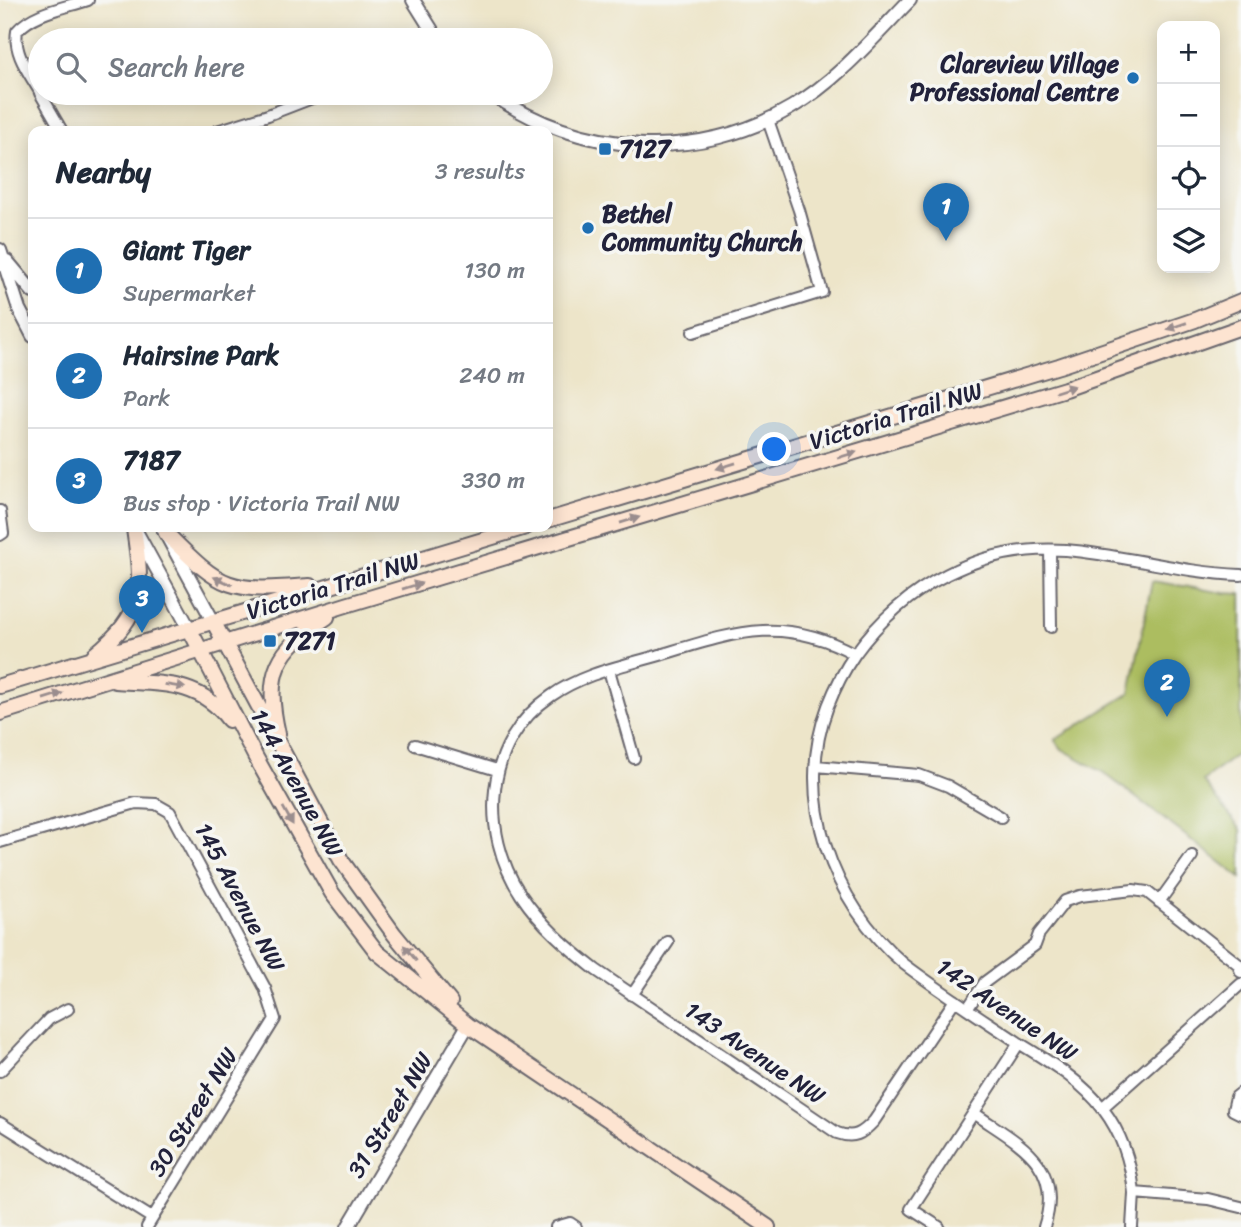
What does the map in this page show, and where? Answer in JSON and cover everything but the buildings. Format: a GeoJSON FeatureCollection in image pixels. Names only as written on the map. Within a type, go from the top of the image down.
{"type":"FeatureCollection","features":[{"type":"Feature","properties":{"kind":"main road","name":"Victoria Trail NW"},"geometry":{"type":"LineString","coordinates":[[553,518],[1059,366],[1195,320],[1241,301]]}},
{"type":"Feature","properties":{"kind":"main road","name":"Victoria Trail NW"},"geometry":{"type":"LineString","coordinates":[[0,713],[346,605],[1065,389],[1241,327]]}},
{"type":"Feature","properties":{"kind":"main road"},"geometry":{"type":"LineString","coordinates":[[89,659],[121,628],[139,595],[140,571],[135,532]]}},
{"type":"Feature","properties":{"kind":"main road"},"geometry":{"type":"LineString","coordinates":[[166,532],[211,576],[231,585],[252,589],[339,583]]}},
{"type":"Feature","properties":{"kind":"main road","name":"Victoria Trail NW"},"geometry":{"type":"LineString","coordinates":[[0,686],[509,532]]}},
{"type":"Feature","properties":{"kind":"main road"},"geometry":{"type":"LineString","coordinates":[[284,755],[272,707],[272,685],[278,664],[285,650],[301,634],[346,605]]}},
{"type":"Feature","properties":{"kind":"main road","name":"144 Avenue NW"},"geometry":{"type":"LineString","coordinates":[[213,621],[341,860],[394,934],[468,1025]]}},
{"type":"Feature","properties":{"kind":"main road","name":"144 Avenue NW"},"geometry":{"type":"LineString","coordinates":[[189,628],[255,756],[332,893],[377,952],[468,1025],[768,1227]]}},
{"type":"Feature","properties":{"kind":"main road"},"geometry":{"type":"LineString","coordinates":[[107,680],[161,684],[200,692],[222,711],[255,756]]}},
{"type":"Feature","properties":{"kind":"street"},"geometry":{"type":"LineString","coordinates":[[28,72],[16,47],[17,31],[30,19],[88,0]]}},
{"type":"Feature","properties":{"kind":"street"},"geometry":{"type":"LineString","coordinates":[[412,0],[426,28]]}},
{"type":"Feature","properties":{"kind":"street"},"geometry":{"type":"LineString","coordinates":[[553,130],[597,140],[653,146],[700,141],[768,120],[802,101],[843,70],[910,0]]}},
{"type":"Feature","properties":{"kind":"street"},"geometry":{"type":"LineString","coordinates":[[47,105],[59,126]]}},
{"type":"Feature","properties":{"kind":"street"},"geometry":{"type":"LineString","coordinates":[[234,126],[294,105]]}},
{"type":"Feature","properties":{"kind":"street"},"geometry":{"type":"LineString","coordinates":[[509,105],[543,126]]}},
{"type":"Feature","properties":{"kind":"street"},"geometry":{"type":"LineString","coordinates":[[693,332],[822,292],[799,210],[768,120]]}},
{"type":"Feature","properties":{"kind":"street"},"geometry":{"type":"LineString","coordinates":[[2,254],[28,286]]}},
{"type":"Feature","properties":{"kind":"street"},"geometry":{"type":"LineString","coordinates":[[2,254],[19,309],[28,326]]}},
{"type":"Feature","properties":{"kind":"street"},"geometry":{"type":"LineString","coordinates":[[0,511],[1,534]]}},
{"type":"Feature","properties":{"kind":"street","name":"144 Avenue NW"},"geometry":{"type":"LineString","coordinates":[[136,532],[189,628]]}},
{"type":"Feature","properties":{"kind":"street","name":"144 Avenue NW"},"geometry":{"type":"LineString","coordinates":[[165,532],[213,621]]}},
{"type":"Feature","properties":{"kind":"street"},"geometry":{"type":"LineString","coordinates":[[1050,550],[1051,627]]}},
{"type":"Feature","properties":{"kind":"street"},"geometry":{"type":"LineString","coordinates":[[415,744],[497,770],[516,733],[536,708],[548,697],[575,681],[717,638],[754,630],[770,629],[809,635],[855,653],[894,609],[925,585],[945,574],[1007,553],[1050,550],[1081,552],[1209,574],[1241,575]]}},
{"type":"Feature","properties":{"kind":"street","name":"142 Avenue NW"},"geometry":{"type":"LineString","coordinates":[[855,653],[827,708],[816,766],[816,807],[834,871],[852,906],[889,952],[920,976],[1067,1075],[1102,1108],[1122,1141],[1132,1174],[1132,1227]]}},
{"type":"Feature","properties":{"kind":"street"},"geometry":{"type":"LineString","coordinates":[[609,670],[635,758]]}},
{"type":"Feature","properties":{"kind":"street"},"geometry":{"type":"LineString","coordinates":[[816,766],[919,775],[948,786],[1001,817]]}},
{"type":"Feature","properties":{"kind":"street","name":"143 Avenue NW"},"geometry":{"type":"LineString","coordinates":[[497,770],[493,802],[496,835],[505,866],[532,910],[559,939],[596,971],[837,1133],[849,1137],[858,1135],[874,1121],[955,1000]]}},
{"type":"Feature","properties":{"kind":"street","name":"145 Avenue NW"},"geometry":{"type":"LineString","coordinates":[[0,842],[136,803],[156,804],[170,812],[265,988],[275,1019]]}},
{"type":"Feature","properties":{"kind":"street"},"geometry":{"type":"LineString","coordinates":[[1160,902],[1192,856]]}},
{"type":"Feature","properties":{"kind":"street"},"geometry":{"type":"LineString","coordinates":[[968,1008],[985,982],[1035,945],[1039,934],[1065,901],[1080,896],[1133,890],[1147,892],[1238,964],[1241,972]]}},
{"type":"Feature","properties":{"kind":"street"},"geometry":{"type":"LineString","coordinates":[[632,995],[668,942]]}},
{"type":"Feature","properties":{"kind":"street"},"geometry":{"type":"LineString","coordinates":[[1102,1108],[1241,984]]}},
{"type":"Feature","properties":{"kind":"street"},"geometry":{"type":"LineString","coordinates":[[0,1071],[49,1019],[68,1009]]}},
{"type":"Feature","properties":{"kind":"street","name":"30 Street NW"},"geometry":{"type":"LineString","coordinates":[[150,1222],[275,1019]]}},
{"type":"Feature","properties":{"kind":"street","name":"31 Street NW"},"geometry":{"type":"LineString","coordinates":[[348,1227],[468,1025]]}},
{"type":"Feature","properties":{"kind":"street"},"geometry":{"type":"LineString","coordinates":[[939,1227],[911,1209],[1019,1043]]}},
{"type":"Feature","properties":{"kind":"street"},"geometry":{"type":"LineString","coordinates":[[1241,1093],[1236,1097],[1233,1110],[1241,1114]]}},
{"type":"Feature","properties":{"kind":"street"},"geometry":{"type":"LineString","coordinates":[[974,1113],[1031,1152],[1039,1162],[1049,1194],[1044,1227]]}},
{"type":"Feature","properties":{"kind":"street"},"geometry":{"type":"LineString","coordinates":[[0,1123],[150,1222]]}},
{"type":"Feature","properties":{"kind":"street"},"geometry":{"type":"LineString","coordinates":[[1133,1193],[1208,1199],[1241,1207]]}},
{"type":"Feature","properties":{"kind":"street"},"geometry":{"type":"LineString","coordinates":[[556,1227],[570,1223],[576,1227]]}},
{"type":"Feature","properties":{"kind":"green space"},"geometry":{"type":"Polygon","coordinates":[[[1152,581],[1241,594],[1241,751],[1203,781],[1241,830],[1241,878],[1104,773],[1062,749],[1055,740],[1130,693],[1152,581]]]}},
{"type":"Feature","properties":{"kind":"place","name":"Clareview Village Professional Centre"},"geometry":{"type":"Point","coordinates":[1133,78]}},
{"type":"Feature","properties":{"kind":"place","name":"7127"},"geometry":{"type":"Point","coordinates":[605,149]}},
{"type":"Feature","properties":{"kind":"place","name":"Bethel Community Church"},"geometry":{"type":"Point","coordinates":[588,228]}},
{"type":"Feature","properties":{"kind":"place","name":"Giant Tiger"},"geometry":{"type":"Point","coordinates":[946,241]}},
{"type":"Feature","properties":{"kind":"place","name":"7187"},"geometry":{"type":"Point","coordinates":[142,633]}},
{"type":"Feature","properties":{"kind":"place","name":"7271"},"geometry":{"type":"Point","coordinates":[270,641]}},
{"type":"Feature","properties":{"kind":"place","name":"Hairsine Park"},"geometry":{"type":"Point","coordinates":[1167,717]}}]}
